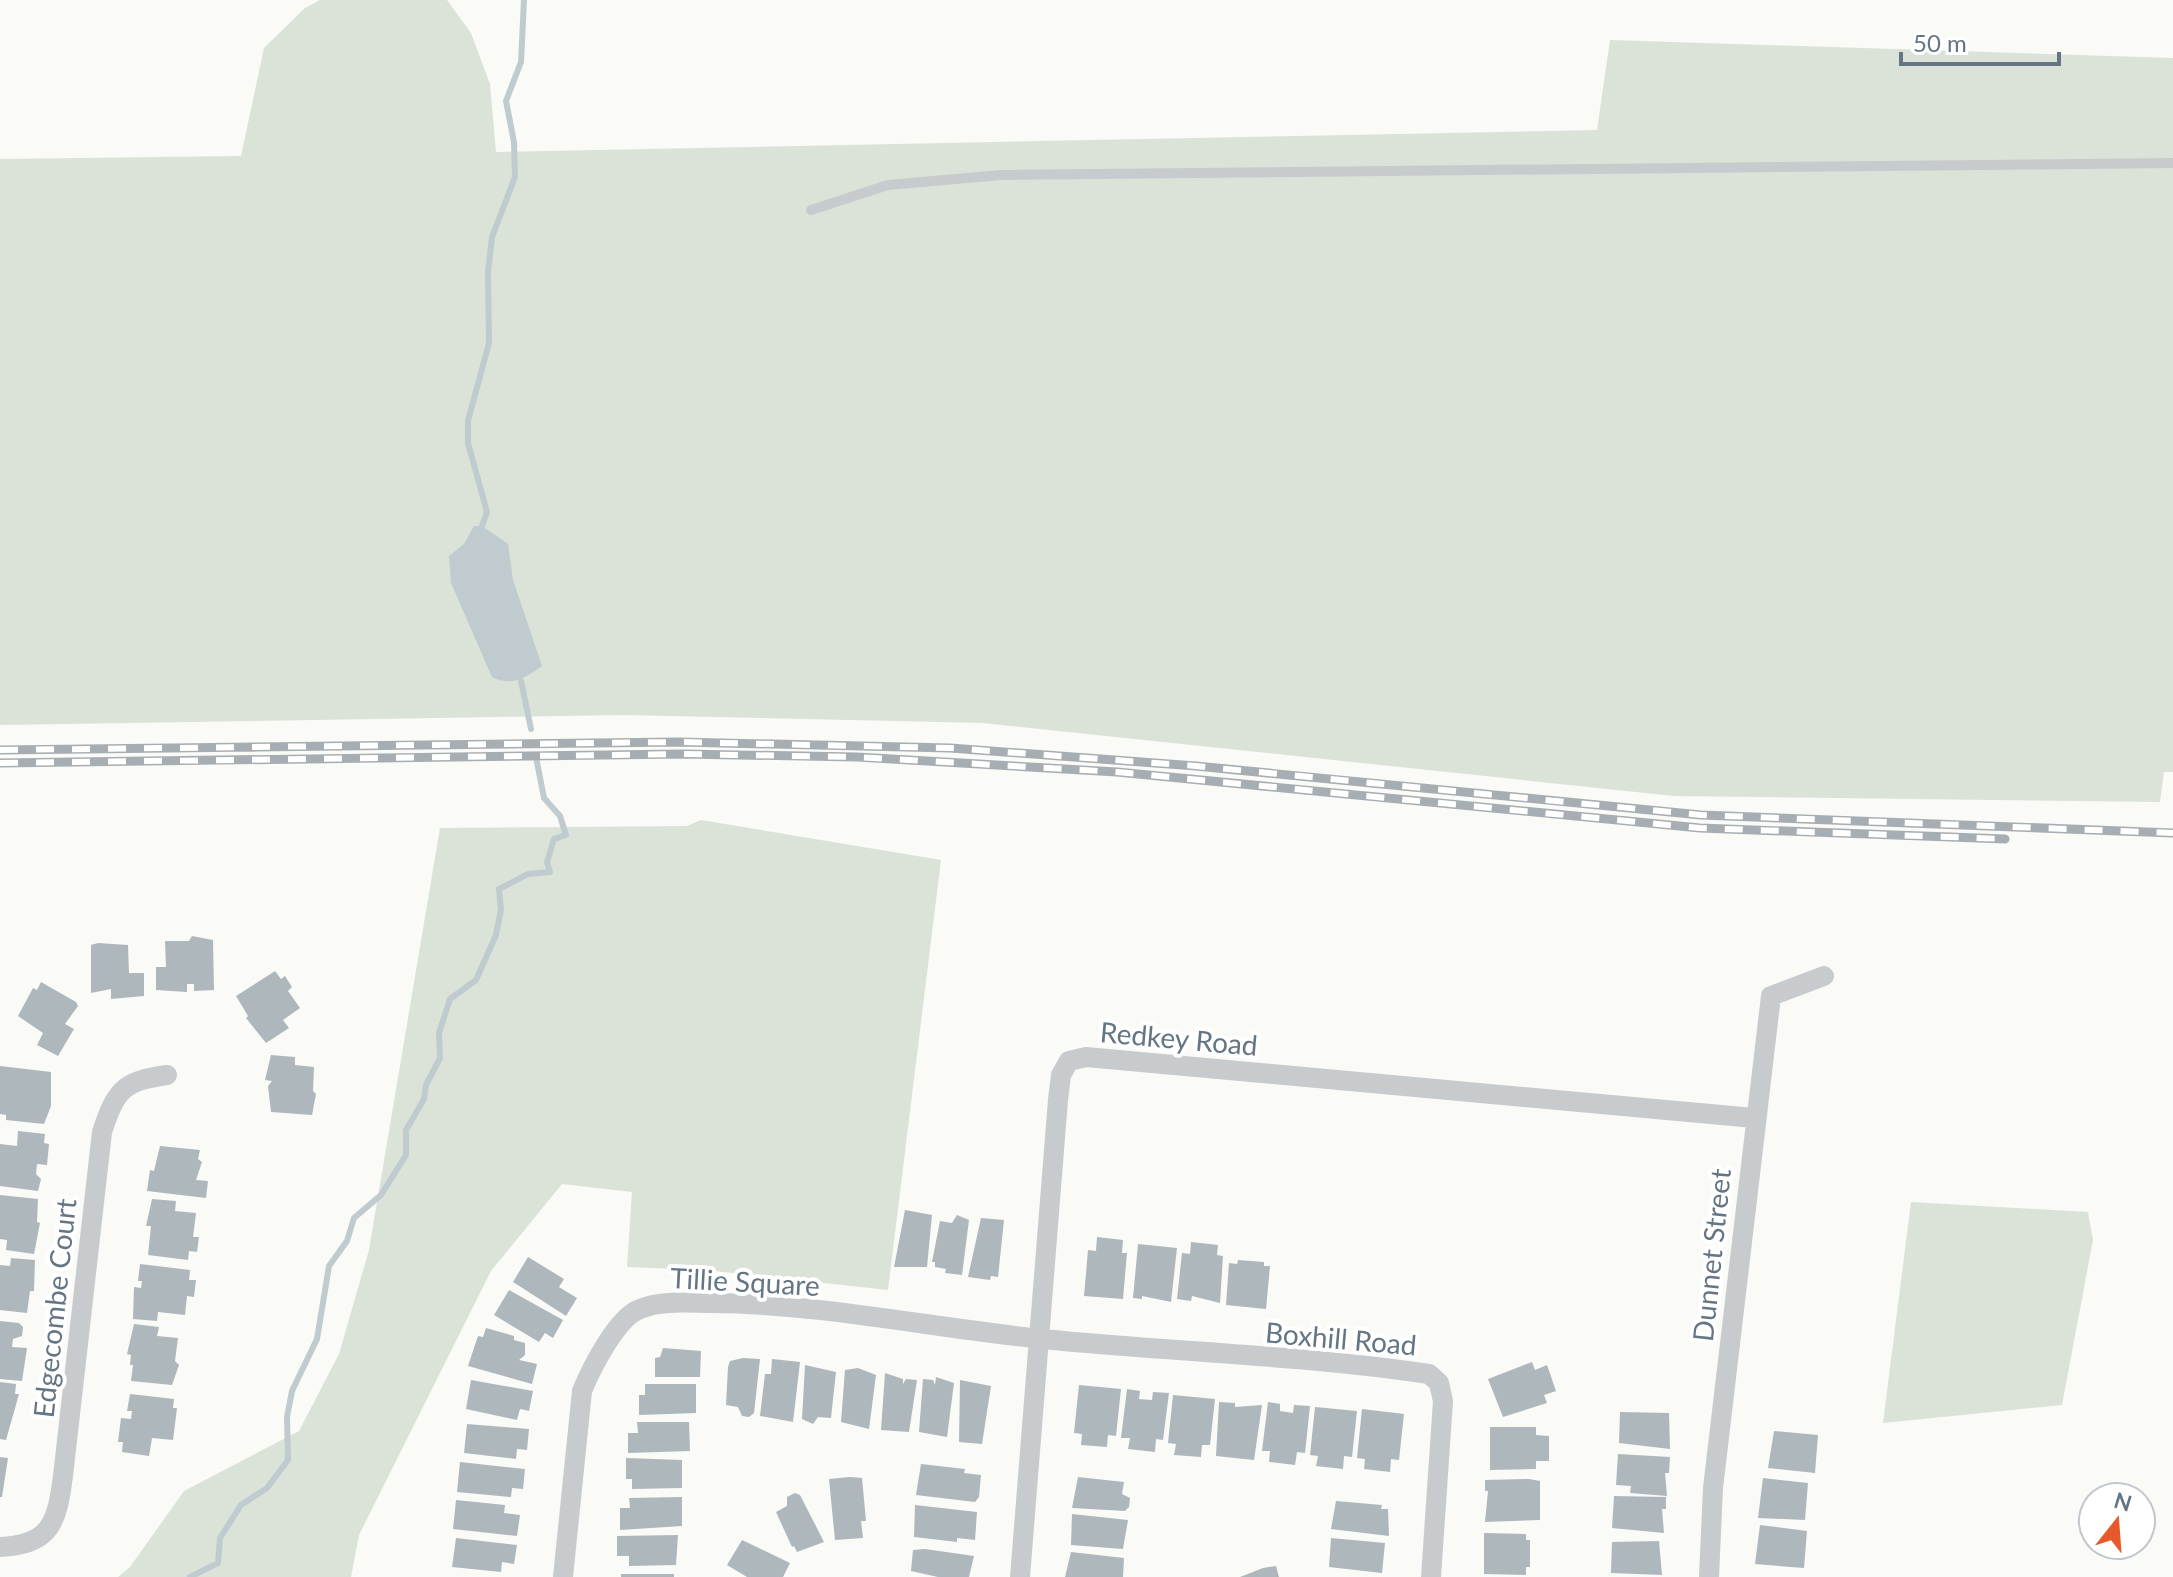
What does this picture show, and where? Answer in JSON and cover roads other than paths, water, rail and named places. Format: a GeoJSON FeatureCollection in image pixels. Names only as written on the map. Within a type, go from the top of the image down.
{"type":"FeatureCollection","features":[{"type":"Feature","properties":{"kind":"street","name":"Dunnet Street"},"geometry":{"type":"LineString","coordinates":[[1709,1577],[1713,1488],[1754,1118],[1771,996],[1824,976]]}},
{"type":"Feature","properties":{"kind":"street","name":"Redkey Road"},"geometry":{"type":"LineString","coordinates":[[1020,1577],[1058,1100],[1061,1075],[1069,1061],[1086,1057],[1754,1118]]}},
{"type":"Feature","properties":{"kind":"street","name":"Edgecombe Court"},"geometry":{"type":"LineString","coordinates":[[0,1547],[29,1544],[44,1535],[55,1519],[63,1476],[102,1132],[113,1101],[136,1079],[167,1075]]}},
{"type":"Feature","properties":{"kind":"street","name":"Tillie Square"},"geometry":{"type":"LineString","coordinates":[[563,1577],[582,1391],[606,1346],[636,1310],[653,1304],[685,1303],[777,1307],[1040,1339]]}},
{"type":"Feature","properties":{"kind":"street","name":"Boxhill Road"},"geometry":{"type":"LineString","coordinates":[[1040,1339],[1429,1374],[1439,1383],[1443,1401],[1431,1577]]}},
{"type":"Feature","properties":{"kind":"lane"},"geometry":{"type":"LineString","coordinates":[[811,210],[888,185],[1001,175],[2173,163]]}},
{"type":"Feature","properties":{"kind":"waterway"},"geometry":{"type":"LineString","coordinates":[[482,526],[487,512],[468,443],[468,421],[489,343],[488,272],[492,237],[515,177],[514,142],[506,101],[521,62],[524,0]]}},
{"type":"Feature","properties":{"kind":"waterway"},"geometry":{"type":"LineString","coordinates":[[521,681],[531,729]]}},
{"type":"Feature","properties":{"kind":"waterway"},"geometry":{"type":"LineString","coordinates":[[190,1577],[218,1563],[220,1538],[241,1505],[267,1488],[288,1460],[287,1417],[292,1391],[317,1339],[329,1266],[347,1241],[354,1218],[381,1195],[406,1155],[406,1130],[424,1099],[426,1085],[440,1058],[439,1033],[450,999],[476,980],[496,935],[501,910],[499,889],[528,874],[550,872],[547,862],[554,839],[566,835],[560,816],[544,798],[536,757]]}},
{"type":"Feature","properties":{"kind":"railway"},"geometry":{"type":"LineString","coordinates":[[0,750],[679,742],[950,748],[1196,766],[1701,815],[2173,833]]}},
{"type":"Feature","properties":{"kind":"railway"},"geometry":{"type":"LineString","coordinates":[[0,763],[682,754],[857,757],[1117,772],[1700,828],[2005,839]]}}]}
